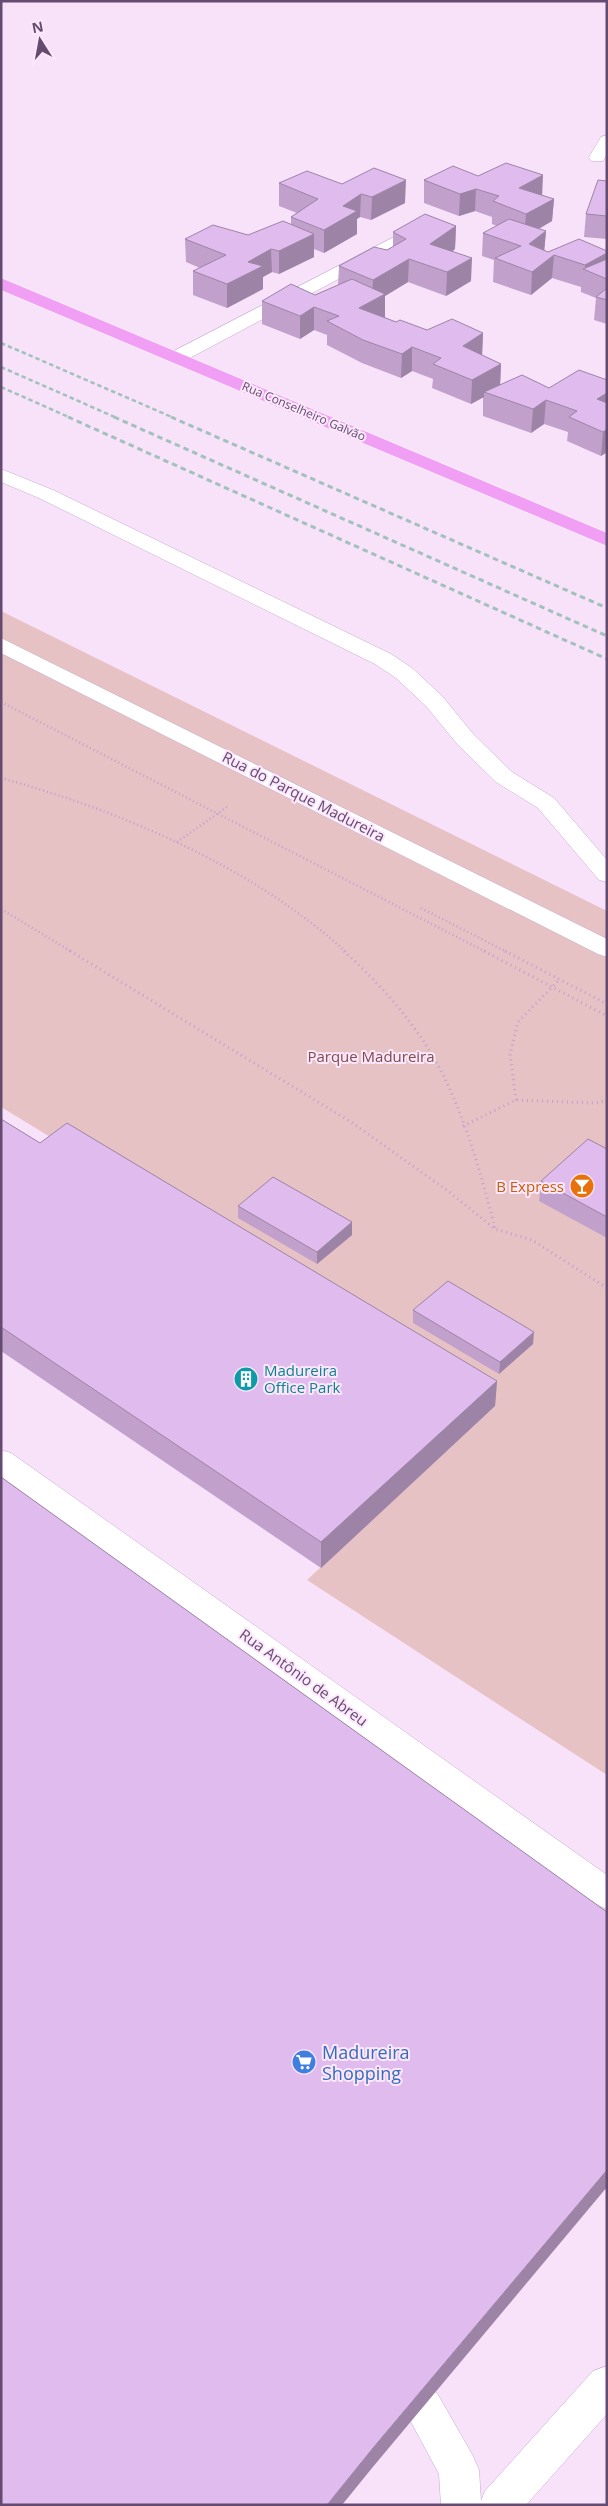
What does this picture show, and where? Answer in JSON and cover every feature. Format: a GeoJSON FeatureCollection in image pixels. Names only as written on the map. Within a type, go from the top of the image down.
{"type":"FeatureCollection","features":[{"type":"Feature","properties":{"kind":"main road","name":"Rua Conselheiro Galvão"},"geometry":{"type":"LineString","coordinates":[[1,282],[607,540]]}},
{"type":"Feature","properties":{"kind":"street"},"geometry":{"type":"LineString","coordinates":[[598,157],[607,140]]}},
{"type":"Feature","properties":{"kind":"street"},"geometry":{"type":"LineString","coordinates":[[177,358],[431,223]]}},
{"type":"Feature","properties":{"kind":"street"},"geometry":{"type":"LineString","coordinates":[[1,475],[55,498],[383,659],[404,673],[434,701],[466,740],[504,777],[546,803],[607,875]]}},
{"type":"Feature","properties":{"kind":"street","name":"Rua do Parque Madureira"},"geometry":{"type":"LineString","coordinates":[[1,644],[607,949]]}},
{"type":"Feature","properties":{"kind":"street","name":"Rua Antônio de Abreu"},"geometry":{"type":"LineString","coordinates":[[1,1461],[607,1894]]}},
{"type":"Feature","properties":{"kind":"street"},"geometry":{"type":"LineString","coordinates":[[500,2505],[607,2385]]}},
{"type":"Feature","properties":{"kind":"street"},"geometry":{"type":"LineString","coordinates":[[423,2407],[459,2470],[461,2505]]}},
{"type":"Feature","properties":{"kind":"path"},"geometry":{"type":"LineString","coordinates":[[1,702],[607,1016]]}},
{"type":"Feature","properties":{"kind":"path"},"geometry":{"type":"LineString","coordinates":[[1,778],[36,787],[176,842],[211,859],[285,902],[361,964],[394,1003],[431,1053],[449,1089],[463,1126],[483,1184],[495,1229]]}},
{"type":"Feature","properties":{"kind":"path"},"geometry":{"type":"LineString","coordinates":[[176,842],[228,807]]}},
{"type":"Feature","properties":{"kind":"path"},"geometry":{"type":"LineString","coordinates":[[1,909],[350,1122],[448,1191],[495,1229],[532,1240],[607,1288]]}},
{"type":"Feature","properties":{"kind":"path"},"geometry":{"type":"LineString","coordinates":[[516,1100],[510,1054],[518,1022],[558,980]]}},
{"type":"Feature","properties":{"kind":"path"},"geometry":{"type":"LineString","coordinates":[[463,1126],[516,1100],[596,1102],[607,1100]]}},
{"type":"Feature","properties":{"kind":"green space","name":"Parque Madureira"},"geometry":{"type":"Polygon","coordinates":[[[1,611],[607,911],[607,1775],[307,1580],[494,1407],[1,1107],[1,611]]]}},
{"type":"Feature","properties":{"kind":"building"},"geometry":{"type":"Polygon","coordinates":[[[506,163],[543,175],[519,188],[554,199],[526,214],[493,201],[499,196],[476,189],[460,194],[424,180],[453,166],[478,176],[506,163]]]}},
{"type":"Feature","properties":{"kind":"building"},"geometry":{"type":"Polygon","coordinates":[[[374,168],[406,180],[372,197],[361,194],[343,206],[357,211],[324,230],[291,217],[318,199],[279,183],[307,171],[342,184],[374,168]]]}},
{"type":"Feature","properties":{"kind":"building"},"geometry":{"type":"Polygon","coordinates":[[[598,180],[607,181],[607,216],[586,214],[598,180]]]}},
{"type":"Feature","properties":{"kind":"building"},"geometry":{"type":"Polygon","coordinates":[[[425,214],[456,226],[430,244],[472,258],[447,272],[409,259],[373,280],[339,266],[374,247],[387,250],[406,239],[393,232],[425,214]]]}},
{"type":"Feature","properties":{"kind":"building"},"geometry":{"type":"Polygon","coordinates":[[[509,219],[546,231],[529,244],[548,252],[579,239],[607,251],[607,253],[585,265],[554,255],[532,272],[495,258],[521,246],[483,233],[509,219]]]}},
{"type":"Feature","properties":{"kind":"building"},"geometry":{"type":"Polygon","coordinates":[[[283,221],[314,234],[279,251],[271,249],[248,262],[263,266],[227,284],[193,271],[226,255],[185,239],[213,225],[248,235],[283,221]]]}},
{"type":"Feature","properties":{"kind":"building"},"geometry":{"type":"Polygon","coordinates":[[[607,259],[607,279],[583,269],[607,259]]]}},
{"type":"Feature","properties":{"kind":"building"},"geometry":{"type":"Polygon","coordinates":[[[352,279],[385,294],[359,308],[396,322],[400,320],[427,330],[452,319],[483,333],[463,346],[501,364],[472,380],[433,364],[441,358],[412,347],[402,354],[363,340],[327,321],[339,316],[314,307],[300,316],[262,301],[291,284],[315,295],[352,279]]]}},
{"type":"Feature","properties":{"kind":"building"},"geometry":{"type":"Polygon","coordinates":[[[607,288],[607,300],[596,297],[607,288]]]}},
{"type":"Feature","properties":{"kind":"building"},"geometry":{"type":"Polygon","coordinates":[[[579,370],[607,380],[607,393],[597,399],[607,403],[607,429],[603,432],[569,417],[577,411],[546,400],[533,409],[484,392],[522,375],[549,388],[579,370]]]}},
{"type":"Feature","properties":{"kind":"building","name":"Madureira Office Park"},"geometry":{"type":"Polygon","coordinates":[[[1,1119],[40,1143],[67,1123],[497,1381],[321,1542],[1,1327],[1,1119]]]}},
{"type":"Feature","properties":{"kind":"building"},"geometry":{"type":"Polygon","coordinates":[[[588,1139],[607,1149],[607,1217],[541,1181],[588,1139]]]}},
{"type":"Feature","properties":{"kind":"building"},"geometry":{"type":"Polygon","coordinates":[[[273,1177],[352,1222],[317,1252],[238,1206],[273,1177]]]}},
{"type":"Feature","properties":{"kind":"building"},"geometry":{"type":"Polygon","coordinates":[[[448,1281],[534,1332],[500,1362],[413,1310],[448,1281]]]}},
{"type":"Feature","properties":{"kind":"building","name":"Madureira Shopping"},"geometry":{"type":"Polygon","coordinates":[[[1,1477],[607,1912],[607,2170],[327,2505],[1,2505],[1,1477]]]}},
{"type":"Feature","properties":{"kind":"railway"},"geometry":{"type":"LineString","coordinates":[[1,343],[174,418]]}},
{"type":"Feature","properties":{"kind":"railway"},"geometry":{"type":"LineString","coordinates":[[1,367],[117,418]]}},
{"type":"Feature","properties":{"kind":"railway"},"geometry":{"type":"LineString","coordinates":[[1,387],[71,418]]}},
{"type":"Feature","properties":{"kind":"railway"},"geometry":{"type":"LineString","coordinates":[[68,417],[607,659]]}},
{"type":"Feature","properties":{"kind":"railway"},"geometry":{"type":"LineString","coordinates":[[114,417],[607,636]]}},
{"type":"Feature","properties":{"kind":"railway"},"geometry":{"type":"LineString","coordinates":[[171,417],[607,608]]}},
{"type":"Feature","properties":{"kind":"place","name":"B Express"},"geometry":{"type":"Point","coordinates":[582,1186]}},
{"type":"Feature","properties":{"kind":"place","name":"Madureira Office Park"},"geometry":{"type":"Point","coordinates":[246,1379]}},
{"type":"Feature","properties":{"kind":"place","name":"Madureira Shopping"},"geometry":{"type":"Point","coordinates":[304,2062]}}]}
